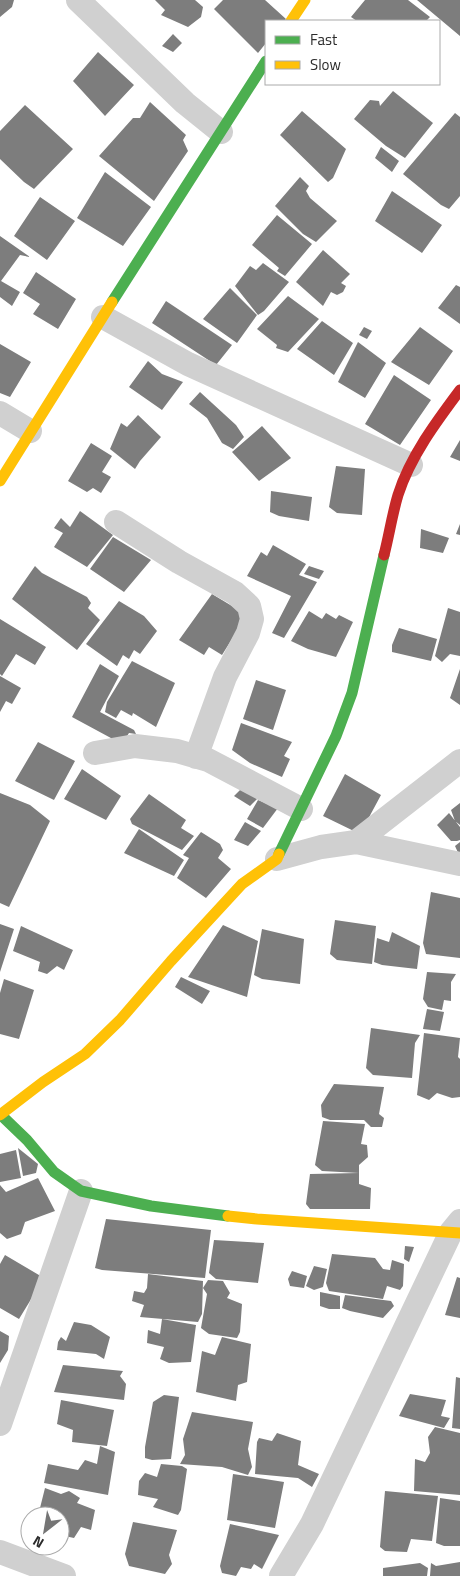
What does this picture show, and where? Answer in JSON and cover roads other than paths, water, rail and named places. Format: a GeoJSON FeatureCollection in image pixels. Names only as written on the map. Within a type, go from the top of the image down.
{"type":"FeatureCollection","features":[{"type":"Feature","properties":{"kind":"street"},"geometry":{"type":"LineString","coordinates":[[78,0],[185,103],[221,132]]}},
{"type":"Feature","properties":{"kind":"street"},"geometry":{"type":"LineString","coordinates":[[292,20],[305,0]]}},
{"type":"Feature","properties":{"kind":"street"},"geometry":{"type":"LineString","coordinates":[[0,481],[265,62]]}},
{"type":"Feature","properties":{"kind":"street"},"geometry":{"type":"LineString","coordinates":[[102,317],[188,364],[411,465]]}},
{"type":"Feature","properties":{"kind":"street"},"geometry":{"type":"LineString","coordinates":[[276,859],[336,736],[352,693],[398,495],[411,465],[434,423],[460,390]]}},
{"type":"Feature","properties":{"kind":"street"},"geometry":{"type":"LineString","coordinates":[[0,413],[30,431]]}},
{"type":"Feature","properties":{"kind":"street"},"geometry":{"type":"LineString","coordinates":[[116,522],[179,562],[235,593],[249,606],[252,620],[248,633],[225,677],[196,757]]}},
{"type":"Feature","properties":{"kind":"street"},"geometry":{"type":"LineString","coordinates":[[96,753],[135,746],[177,751],[208,760],[301,809]]}},
{"type":"Feature","properties":{"kind":"street"},"geometry":{"type":"LineString","coordinates":[[356,842],[460,761]]}},
{"type":"Feature","properties":{"kind":"street"},"geometry":{"type":"LineString","coordinates":[[282,1576],[312,1524],[457,1229],[257,1219],[150,1206],[81,1191],[54,1172],[27,1140],[0,1114],[85,1054],[120,1020],[242,884],[276,859],[356,842],[460,864]]}},
{"type":"Feature","properties":{"kind":"street"},"geometry":{"type":"LineString","coordinates":[[0,1424],[81,1191]]}},
{"type":"Feature","properties":{"kind":"street"},"geometry":{"type":"LineString","coordinates":[[0,1552],[64,1576]]}}]}
